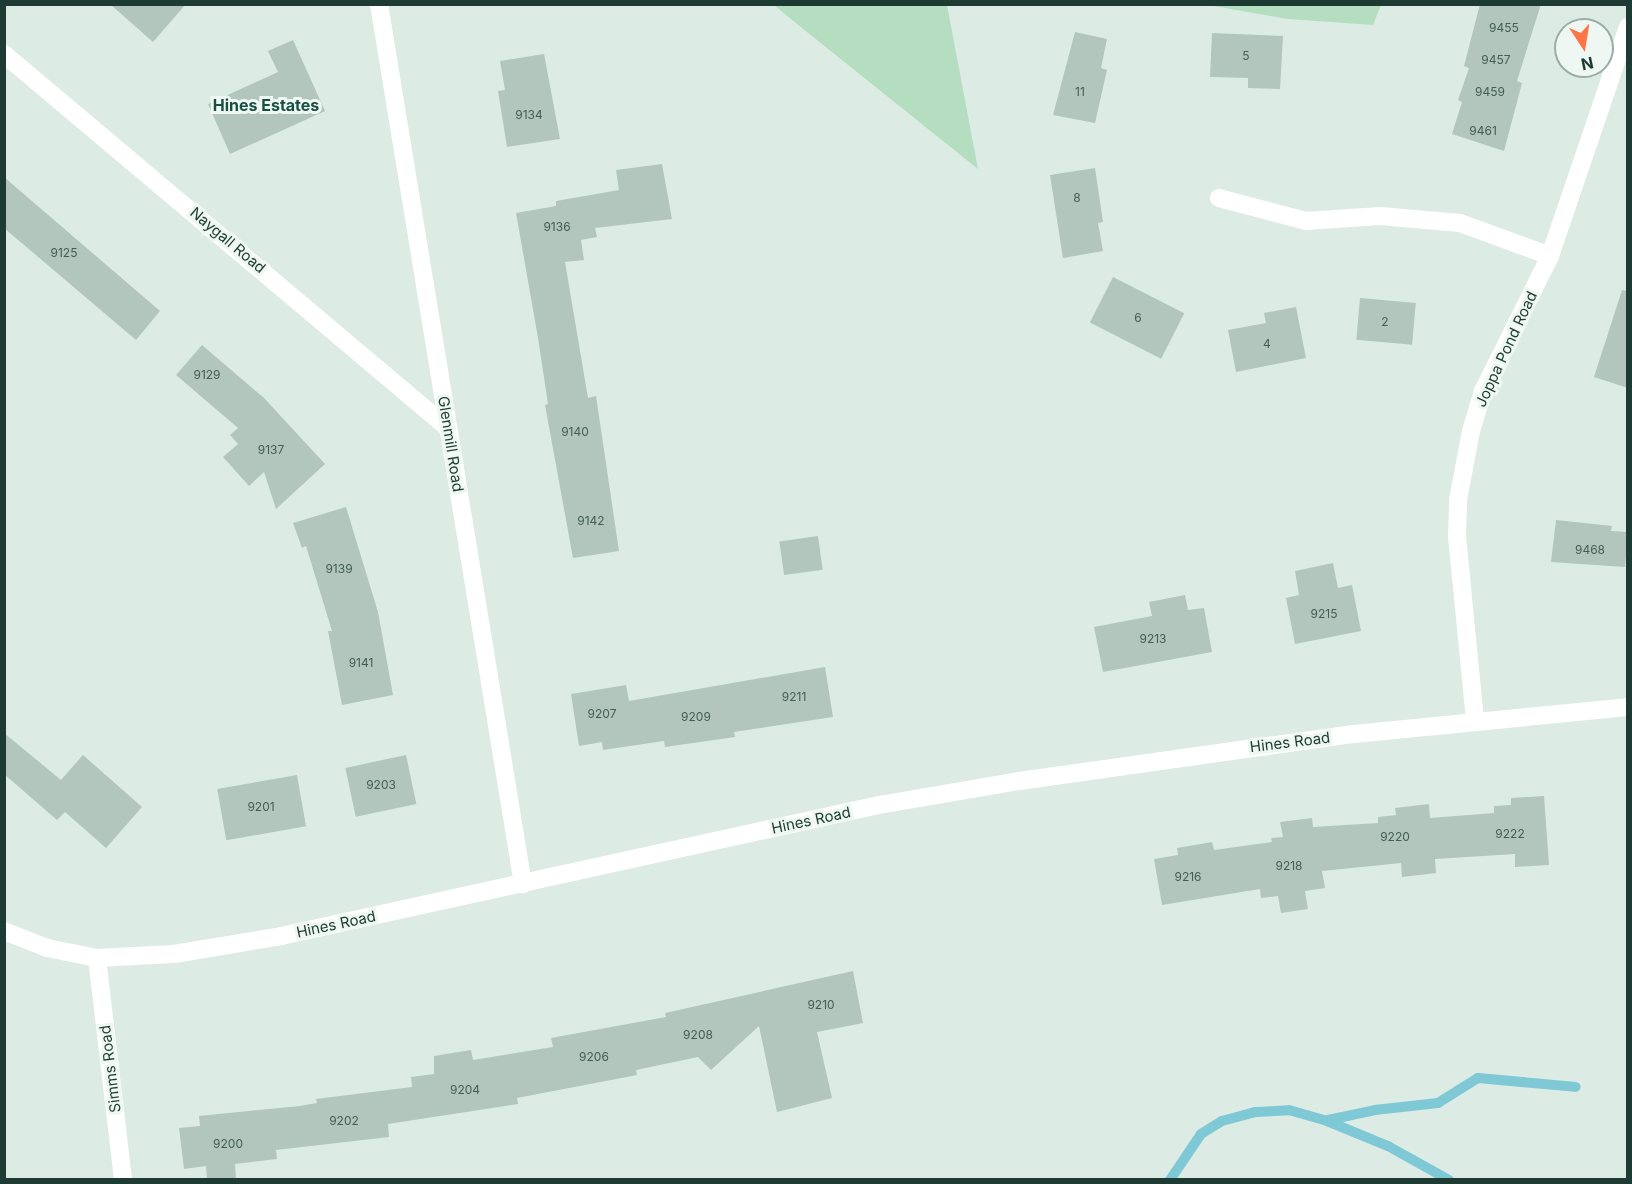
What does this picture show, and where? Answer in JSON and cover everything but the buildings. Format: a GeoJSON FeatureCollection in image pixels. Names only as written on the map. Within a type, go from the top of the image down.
{"type":"FeatureCollection","features":[{"type":"Feature","properties":{"kind":"street","name":"Glenmill Road"},"geometry":{"type":"LineString","coordinates":[[379,4],[523,884]]}},
{"type":"Feature","properties":{"kind":"street","name":"Joppa Pond Road"},"geometry":{"type":"LineString","coordinates":[[1475,720],[1458,574],[1461,481],[1483,392],[1550,255],[1621,73],[1628,27]]}},
{"type":"Feature","properties":{"kind":"street","name":"Naygall Road"},"geometry":{"type":"LineString","coordinates":[[4,54],[448,428]]}},
{"type":"Feature","properties":{"kind":"street"},"geometry":{"type":"LineString","coordinates":[[1219,198],[1306,220],[1380,216],[1460,223],[1550,255]]}},
{"type":"Feature","properties":{"kind":"street","name":"Hines Road"},"geometry":{"type":"LineString","coordinates":[[4,931],[47,948],[97,958],[224,946],[523,884],[868,808],[1008,783],[1241,748],[1475,720],[1628,707]]}},
{"type":"Feature","properties":{"kind":"street","name":"Simms Road"},"geometry":{"type":"LineString","coordinates":[[97,958],[123,1179]]}},
{"type":"Feature","properties":{"kind":"green space"},"geometry":{"type":"Polygon","coordinates":[[[774,5],[947,5],[978,169],[802,28],[774,5]]]}},
{"type":"Feature","properties":{"kind":"green space"},"geometry":{"type":"Polygon","coordinates":[[[1208,5],[1381,5],[1373,25],[1288,19],[1208,5]]]}},
{"type":"Feature","properties":{"kind":"waterway"},"geometry":{"type":"LineString","coordinates":[[1328,1120],[1375,1110],[1438,1103],[1478,1078],[1576,1087]]}},
{"type":"Feature","properties":{"kind":"waterway"},"geometry":{"type":"LineString","coordinates":[[1170,1180],[1201,1134],[1222,1121],[1256,1112],[1289,1110],[1327,1121],[1388,1146],[1449,1180]]}},
{"type":"Feature","properties":{"kind":"district","name":"Hines Estates"},"geometry":{"type":"Point","coordinates":[266,105]}}]}
